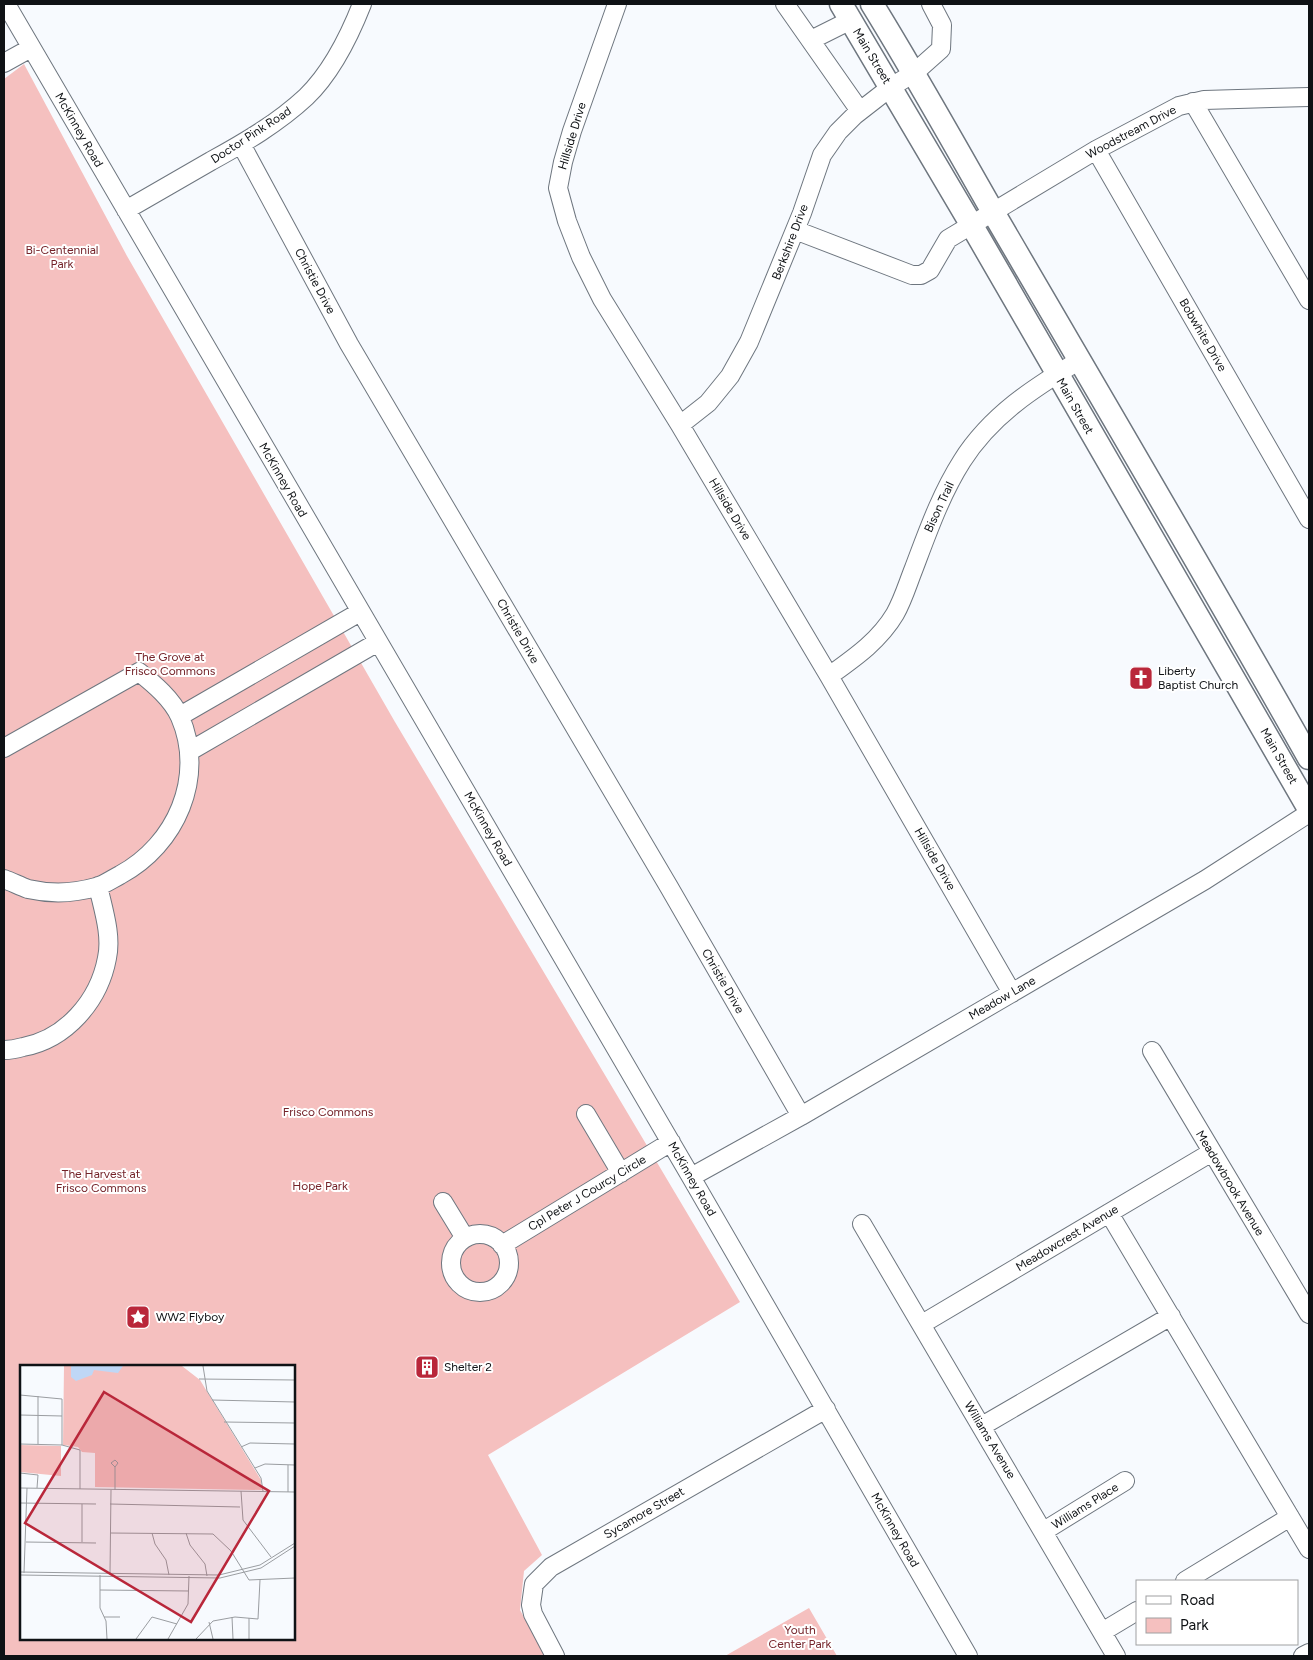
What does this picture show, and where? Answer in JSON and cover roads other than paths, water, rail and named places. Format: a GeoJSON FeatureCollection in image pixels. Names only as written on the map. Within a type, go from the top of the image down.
{"type":"FeatureCollection","features":[{"type":"Feature","properties":{"kind":"main road","name":"Main Street"},"geometry":{"type":"LineString","coordinates":[[872,4],[1207,577],[1309,758]]}},
{"type":"Feature","properties":{"kind":"main road","name":"Main Street"},"geometry":{"type":"LineString","coordinates":[[846,12],[971,224],[1309,809]]}},
{"type":"Feature","properties":{"kind":"main road"},"geometry":{"type":"LineString","coordinates":[[1183,592],[1207,577]]}},
{"type":"Feature","properties":{"kind":"street","name":"McKinney Road"},"geometry":{"type":"LineString","coordinates":[[6,4],[671,1142],[968,1656]]}},
{"type":"Feature","properties":{"kind":"street","name":"Doctor Pink Road"},"geometry":{"type":"LineString","coordinates":[[126,210],[241,144],[275,122],[306,97],[329,70],[351,32],[362,4]]}},
{"type":"Feature","properties":{"kind":"street","name":"Hillside Drive"},"geometry":{"type":"LineString","coordinates":[[617,4],[572,131],[563,162],[558,188],[567,222],[581,257],[602,299],[680,425],[829,676],[1012,993]]}},
{"type":"Feature","properties":{"kind":"street"},"geometry":{"type":"LineString","coordinates":[[785,4],[860,111]]}},
{"type":"Feature","properties":{"kind":"street","name":"Berkshire Drive"},"geometry":{"type":"LineString","coordinates":[[680,425],[708,403],[730,376],[749,342],[795,230],[822,156],[838,132],[860,111],[891,87],[914,73],[941,49],[942,25],[931,4]]}},
{"type":"Feature","properties":{"kind":"street"},"geometry":{"type":"LineString","coordinates":[[811,40],[846,12]]}},
{"type":"Feature","properties":{"kind":"street"},"geometry":{"type":"LineString","coordinates":[[4,63],[31,48]]}},
{"type":"Feature","properties":{"kind":"street","name":"Woodstream Drive"},"geometry":{"type":"LineString","coordinates":[[795,230],[912,275],[921,275],[930,270],[948,239],[1096,150],[1179,106],[1204,100],[1309,98]]}},
{"type":"Feature","properties":{"kind":"street"},"geometry":{"type":"LineString","coordinates":[[1193,102],[1309,300]]}},
{"type":"Feature","properties":{"kind":"street","name":"Christie Drive"},"geometry":{"type":"LineString","coordinates":[[241,144],[349,344],[669,887],[801,1116]]}},
{"type":"Feature","properties":{"kind":"street","name":"Bobwhite Drive"},"geometry":{"type":"LineString","coordinates":[[1096,150],[1309,519]]}},
{"type":"Feature","properties":{"kind":"street","name":"Bison Trail"},"geometry":{"type":"LineString","coordinates":[[829,676],[858,655],[879,636],[895,613],[940,500],[963,460],[989,426],[1020,398],[1080,360]]}},
{"type":"Feature","properties":{"kind":"street"},"geometry":{"type":"LineString","coordinates":[[180,716],[360,612]]}},
{"type":"Feature","properties":{"kind":"street"},"geometry":{"type":"LineString","coordinates":[[190,751],[378,642]]}},
{"type":"Feature","properties":{"kind":"street"},"geometry":{"type":"LineString","coordinates":[[4,748],[139,672],[160,689],[180,716],[190,751],[190,767],[183,800],[168,835],[133,868],[98,886],[76,891],[58,892],[28,888],[4,878]]}},
{"type":"Feature","properties":{"kind":"street","name":"Meadow Lane"},"geometry":{"type":"LineString","coordinates":[[691,1177],[801,1116],[1205,880],[1309,813]]}},
{"type":"Feature","properties":{"kind":"street"},"geometry":{"type":"LineString","coordinates":[[4,1050],[37,1044],[56,1035],[74,1020],[88,1004],[100,983],[108,958],[108,937],[98,886]]}},
{"type":"Feature","properties":{"kind":"street","name":"Meadowbrook Avenue"},"geometry":{"type":"LineString","coordinates":[[1152,1051],[1309,1314]]}},
{"type":"Feature","properties":{"kind":"street"},"geometry":{"type":"LineString","coordinates":[[586,1114],[621,1173]]}},
{"type":"Feature","properties":{"kind":"street","name":"Cpl Peter J Courcy Circle"},"geometry":{"type":"LineString","coordinates":[[502,1245],[671,1142]]}},
{"type":"Feature","properties":{"kind":"street","name":"Meadowcrest Avenue"},"geometry":{"type":"LineString","coordinates":[[922,1324],[1212,1152]]}},
{"type":"Feature","properties":{"kind":"street"},"geometry":{"type":"LineString","coordinates":[[443,1202],[465,1238]]}},
{"type":"Feature","properties":{"kind":"street"},"geometry":{"type":"LineString","coordinates":[[1109,1213],[1309,1549]]}},
{"type":"Feature","properties":{"kind":"street","name":"Williams Avenue"},"geometry":{"type":"LineString","coordinates":[[862,1224],[1116,1656]]}},
{"type":"Feature","properties":{"kind":"street"},"geometry":{"type":"LineString","coordinates":[[476,1234],[491,1236],[502,1245],[506,1251],[509,1266],[504,1279],[493,1289],[479,1292],[465,1289],[455,1278],[450,1264],[453,1250],[465,1238],[476,1234]]}},
{"type":"Feature","properties":{"kind":"street"},"geometry":{"type":"LineString","coordinates":[[982,1426],[1171,1316]]}},
{"type":"Feature","properties":{"kind":"street","name":"Sycamore Street"},"geometry":{"type":"LineString","coordinates":[[555,1656],[533,1614],[531,1605],[534,1584],[551,1567],[826,1409]]}},
{"type":"Feature","properties":{"kind":"street","name":"Williams Place"},"geometry":{"type":"LineString","coordinates":[[1044,1531],[1126,1481]]}},
{"type":"Feature","properties":{"kind":"street"},"geometry":{"type":"LineString","coordinates":[[1187,1580],[1290,1517]]}},
{"type":"Feature","properties":{"kind":"street"},"geometry":{"type":"LineString","coordinates":[[1102,1632],[1136,1611]]}},
{"type":"Feature","properties":{"kind":"street"},"geometry":{"type":"LineString","coordinates":[[1303,1656],[1309,1653]]}},
{"type":"Feature","properties":{"kind":"place","name":"Liberty Baptist Church"},"geometry":{"type":"Point","coordinates":[1141,678]}},
{"type":"Feature","properties":{"kind":"place","name":"WW2 Flyboy"},"geometry":{"type":"Point","coordinates":[138,1317]}},
{"type":"Feature","properties":{"kind":"place","name":"Shelter 2"},"geometry":{"type":"Point","coordinates":[427,1367]}},
{"type":"Feature","properties":{"kind":"park label","name":"Bi-Centennial Park"},"geometry":{"type":"Point","coordinates":[62,257]}},
{"type":"Feature","properties":{"kind":"park label","name":"The Grove at Frisco Commons"},"geometry":{"type":"Point","coordinates":[170,664]}},
{"type":"Feature","properties":{"kind":"park label","name":"Frisco Commons"},"geometry":{"type":"Point","coordinates":[328,1112]}},
{"type":"Feature","properties":{"kind":"park label","name":"The Harvest at Frisco Commons"},"geometry":{"type":"Point","coordinates":[101,1181]}},
{"type":"Feature","properties":{"kind":"park label","name":"Hope Park"},"geometry":{"type":"Point","coordinates":[320,1186]}},
{"type":"Feature","properties":{"kind":"park label","name":"Youth Center Park"},"geometry":{"type":"Point","coordinates":[800,1637]}}]}
